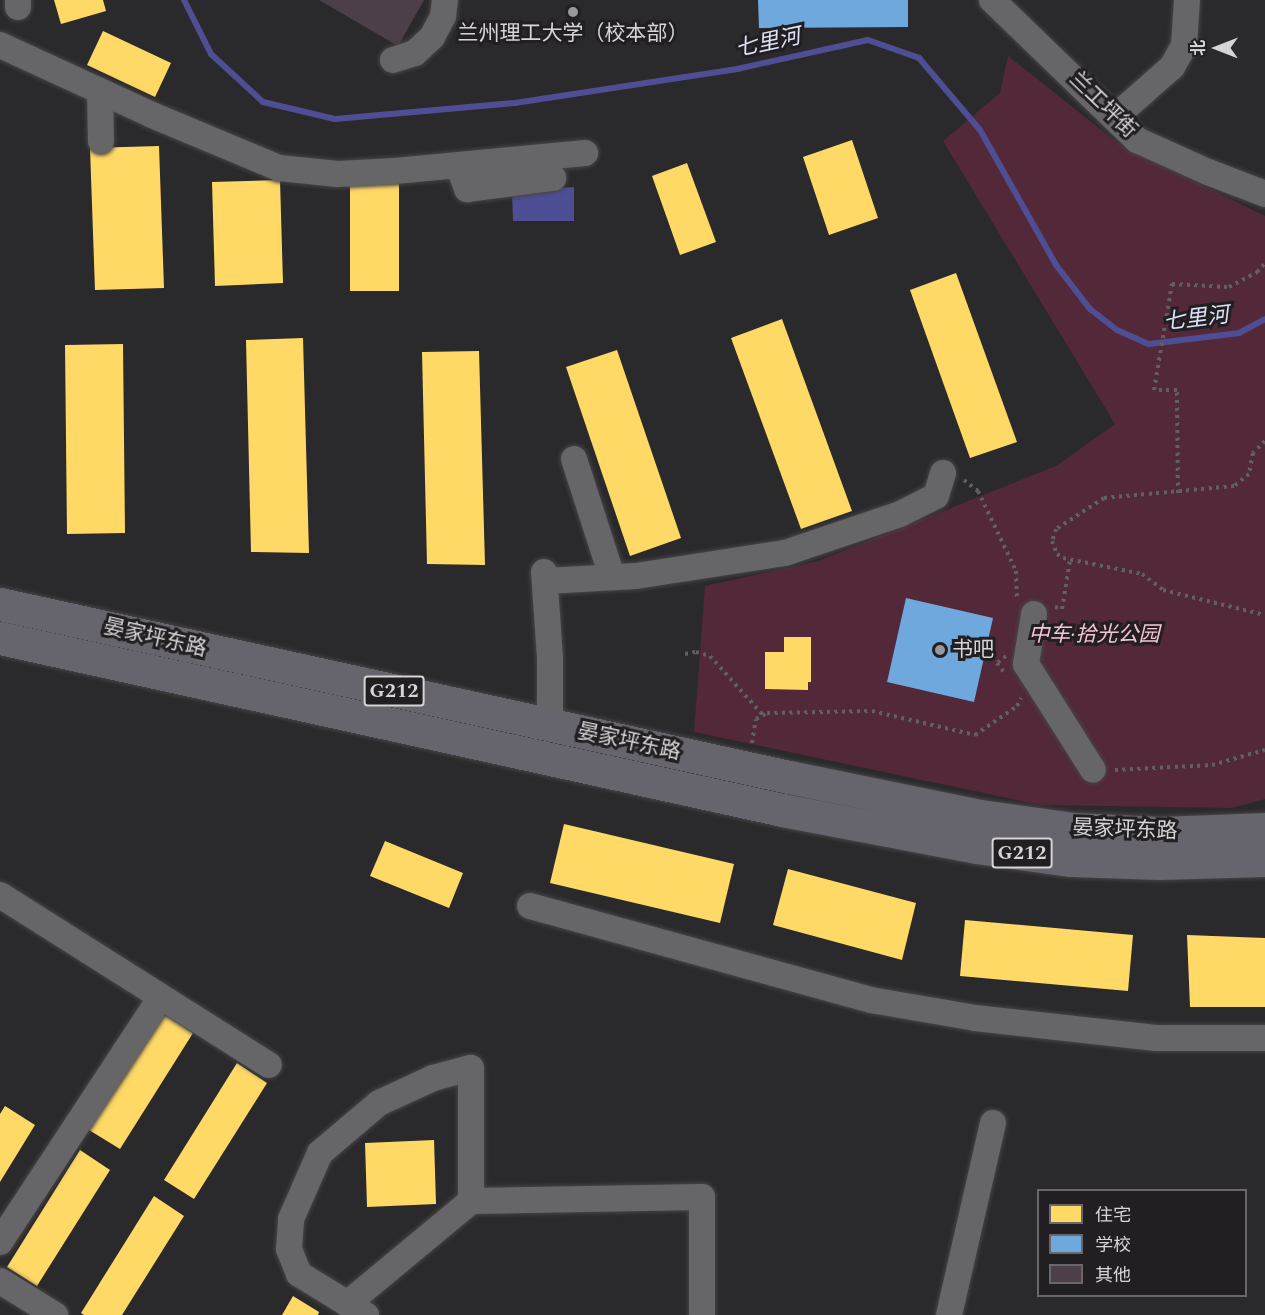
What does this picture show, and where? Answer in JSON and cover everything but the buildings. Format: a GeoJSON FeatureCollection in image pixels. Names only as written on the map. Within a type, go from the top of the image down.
{"type":"FeatureCollection","features":[{"type":"Feature","properties":{"kind":"highway","name":"晏家坪东路"},"geometry":{"type":"LineString","coordinates":[[0,604],[747,768],[981,816],[1074,829],[1160,832],[1265,829]]}},
{"type":"Feature","properties":{"kind":"highway","name":"晏家坪东路"},"geometry":{"type":"LineString","coordinates":[[0,638],[770,808],[976,847],[1071,860],[1159,863],[1265,860]]}},
{"type":"Feature","properties":{"kind":"street"},"geometry":{"type":"LineString","coordinates":[[393,60],[415,52],[432,37],[443,16],[445,0]]}},
{"type":"Feature","properties":{"kind":"street","name":"兰工坪街"},"geometry":{"type":"LineString","coordinates":[[992,0],[1137,140],[1265,194]]}},
{"type":"Feature","properties":{"kind":"street"},"geometry":{"type":"LineString","coordinates":[[1115,117],[1172,67],[1184,45],[1187,0]]}},
{"type":"Feature","properties":{"kind":"street"},"geometry":{"type":"LineString","coordinates":[[0,45],[152,116],[279,168],[338,174],[585,153]]}},
{"type":"Feature","properties":{"kind":"street"},"geometry":{"type":"LineString","coordinates":[[100,91],[101,141]]}},
{"type":"Feature","properties":{"kind":"street"},"geometry":{"type":"LineString","coordinates":[[458,165],[467,189],[553,178]]}},
{"type":"Feature","properties":{"kind":"street"},"geometry":{"type":"LineString","coordinates":[[574,459],[612,577]]}},
{"type":"Feature","properties":{"kind":"street"},"geometry":{"type":"LineString","coordinates":[[550,725],[545,577],[612,577],[785,553],[900,514],[936,496],[943,473]]}},
{"type":"Feature","properties":{"kind":"street"},"geometry":{"type":"LineString","coordinates":[[1035,609],[1018,672],[1093,770]]}},
{"type":"Feature","properties":{"kind":"street"},"geometry":{"type":"LineString","coordinates":[[0,895],[269,1065]]}},
{"type":"Feature","properties":{"kind":"street"},"geometry":{"type":"LineString","coordinates":[[530,906],[894,1004],[975,1018],[1156,1038],[1265,1038]]}},
{"type":"Feature","properties":{"kind":"street"},"geometry":{"type":"LineString","coordinates":[[0,1242],[161,996]]}},
{"type":"Feature","properties":{"kind":"street"},"geometry":{"type":"LineString","coordinates":[[471,1201],[471,1068],[433,1078],[379,1103],[320,1153],[291,1219],[289,1249],[299,1274],[357,1309],[471,1201],[702,1197],[702,1315]]}},
{"type":"Feature","properties":{"kind":"street"},"geometry":{"type":"LineString","coordinates":[[949,1315],[993,1123]]}},
{"type":"Feature","properties":{"kind":"street"},"geometry":{"type":"LineString","coordinates":[[0,1281],[56,1315]]}},
{"type":"Feature","properties":{"kind":"path"},"geometry":{"type":"LineString","coordinates":[[1178,493],[1177,390],[1154,390],[1167,325],[1172,284],[1229,287],[1257,272],[1265,263]]}},
{"type":"Feature","properties":{"kind":"path"},"geometry":{"type":"LineString","coordinates":[[1265,441],[1253,453],[1249,474],[1234,486],[1178,493],[1104,498],[1056,529],[1053,534],[1053,548],[1057,554],[1070,560],[1142,574],[1163,591],[1265,615]]}},
{"type":"Feature","properties":{"kind":"path"},"geometry":{"type":"LineString","coordinates":[[943,473],[969,481],[978,491],[1016,571],[1017,600],[1035,609],[1062,609],[1070,560]]}},
{"type":"Feature","properties":{"kind":"path"},"geometry":{"type":"LineString","coordinates":[[1013,651],[1018,672],[997,663],[1013,651]]}},
{"type":"Feature","properties":{"kind":"path"},"geometry":{"type":"LineString","coordinates":[[686,654],[696,652],[710,656],[763,715]]}},
{"type":"Feature","properties":{"kind":"path"},"geometry":{"type":"LineString","coordinates":[[747,768],[756,719],[766,712],[872,711],[975,735],[1017,706],[1022,696],[1016,688]]}},
{"type":"Feature","properties":{"kind":"path"},"geometry":{"type":"LineString","coordinates":[[1093,770],[1212,765],[1265,750]]}},
{"type":"Feature","properties":{"kind":"green space","name":"中车·拾光公园"},"geometry":{"type":"Polygon","coordinates":[[[1008,56],[1119,144],[1265,216],[1265,799],[1232,808],[1040,805],[694,732],[705,586],[818,561],[1056,466],[1115,424],[943,141],[1000,93],[1008,56]]]}},
{"type":"Feature","properties":{"kind":"shaded area"},"geometry":{"type":"Polygon","coordinates":[[[574,187],[574,221],[513,221],[512,192],[574,187]]]}},
{"type":"Feature","properties":{"kind":"waterway","name":"七里河"},"geometry":{"type":"LineString","coordinates":[[184,0],[211,54],[263,102],[335,119],[515,103],[737,69],[868,40],[919,58],[980,130],[1056,265],[1090,309],[1117,330],[1149,344],[1239,333],[1265,319]]}},
{"type":"Feature","properties":{"kind":"place","name":"兰州理工大学（校本部）"},"geometry":{"type":"Point","coordinates":[573,12]}},
{"type":"Feature","properties":{"kind":"place","name":"书吧"},"geometry":{"type":"Point","coordinates":[940,650]}}]}
